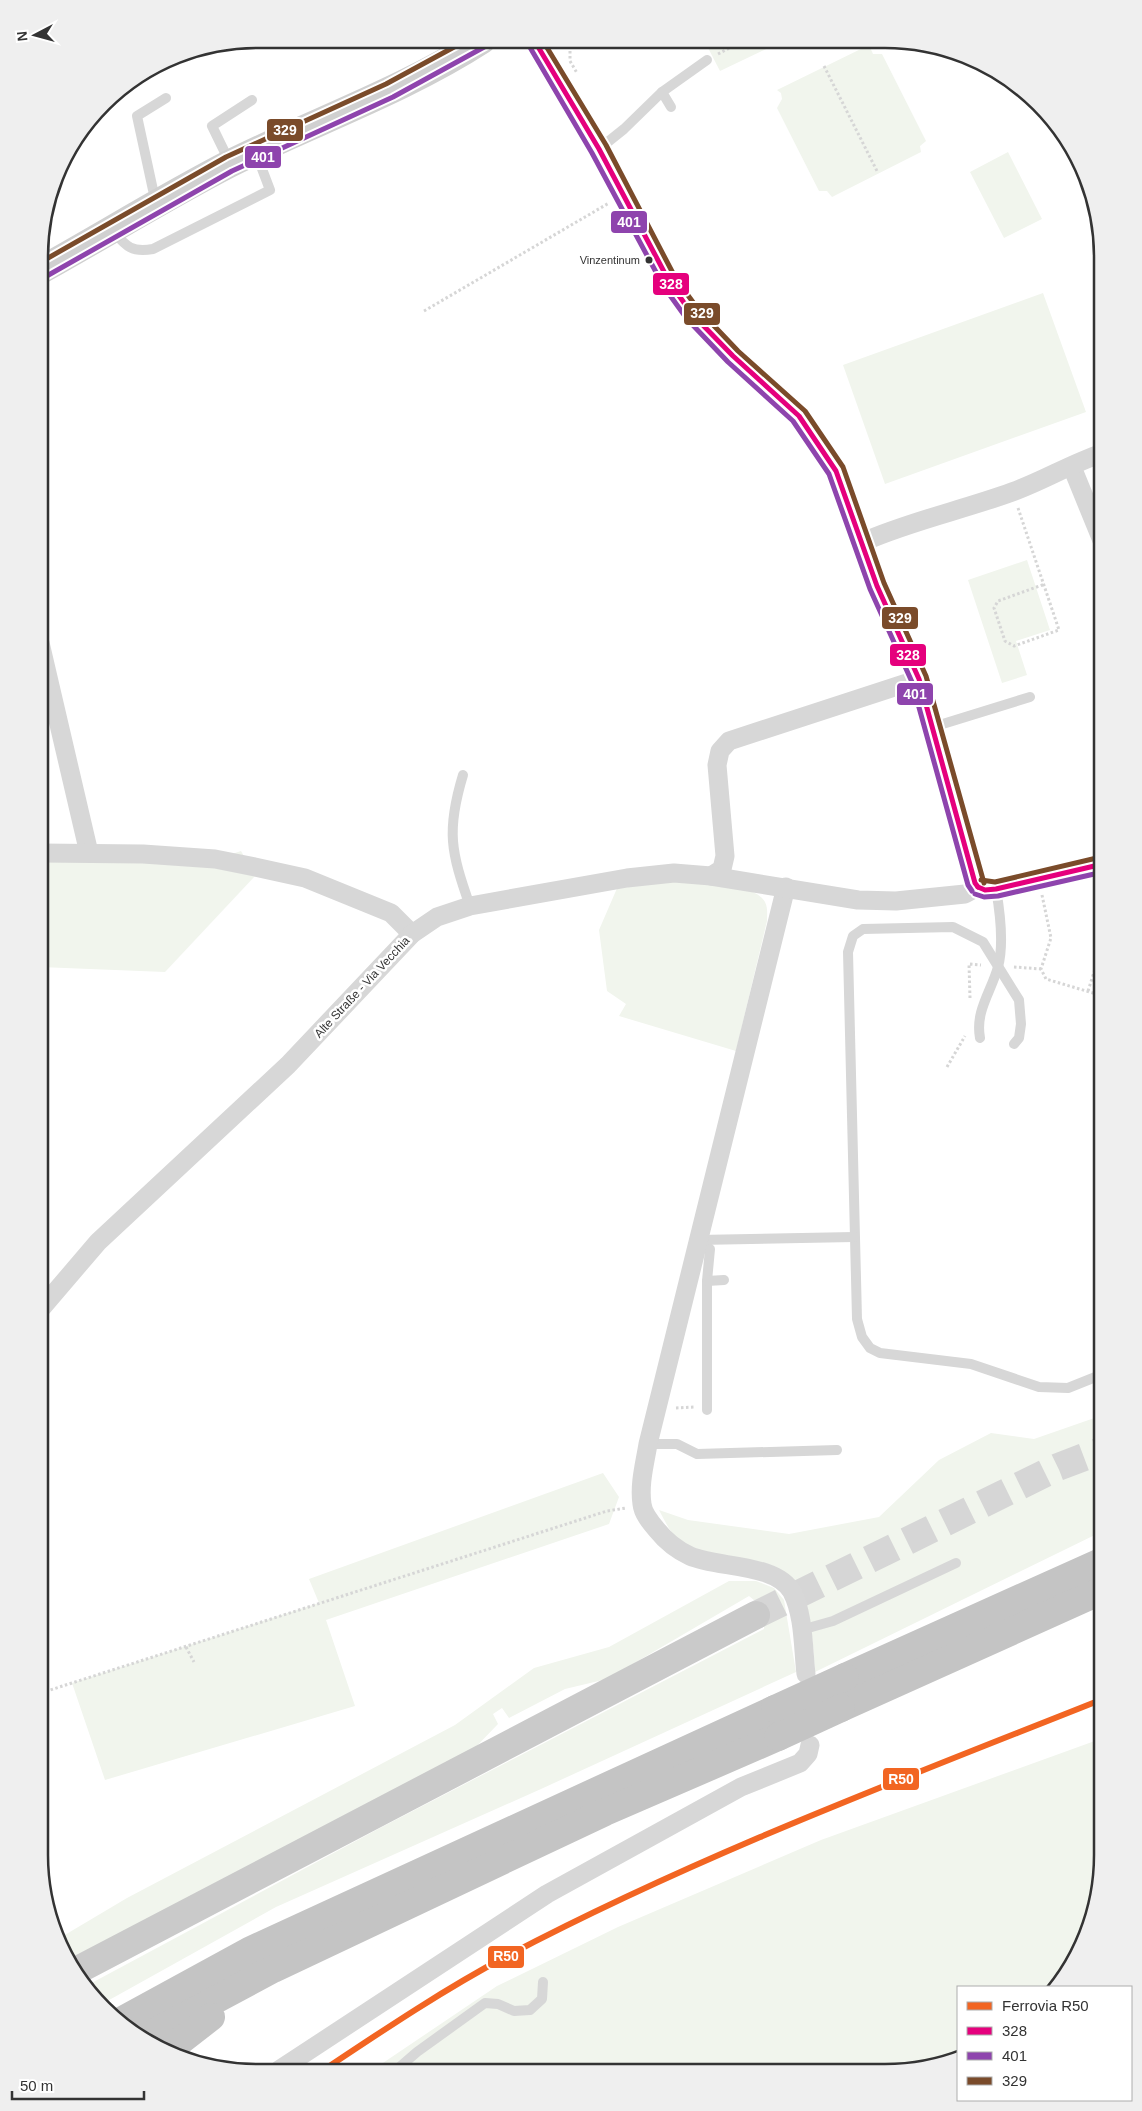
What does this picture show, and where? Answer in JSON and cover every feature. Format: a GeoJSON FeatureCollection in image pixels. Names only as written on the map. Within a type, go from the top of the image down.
{"type":"FeatureCollection","features":[{"type":"Feature","properties":{"kind":"highway"},"geometry":{"type":"LineString","coordinates":[[126,2018],[249,1951],[1094,1564]]}},
{"type":"Feature","properties":{"kind":"highway"},"geometry":{"type":"LineString","coordinates":[[151,2034],[274,1969],[605,1812],[1094,1594]]}},
{"type":"Feature","properties":{"kind":"highway"},"geometry":{"type":"LineString","coordinates":[[173,2046],[274,1969]]}},
{"type":"Feature","properties":{"kind":"main road"},"geometry":{"type":"LineString","coordinates":[[48,266],[160,201],[230,164],[402,84],[469,48]]}},
{"type":"Feature","properties":{"kind":"main road"},"geometry":{"type":"LineString","coordinates":[[82,1968],[756,1615]]}},
{"type":"Feature","properties":{"kind":"street"},"geometry":{"type":"LineString","coordinates":[[539,48],[598,149],[670,283],[692,314],[733,356],[799,416],[836,471],[863,542],[877,586],[919,679],[975,883],[987,888]]}},
{"type":"Feature","properties":{"kind":"street"},"geometry":{"type":"LineString","coordinates":[[863,542],[1012,492],[1094,456]]}},
{"type":"Feature","properties":{"kind":"street"},"geometry":{"type":"LineString","coordinates":[[1072,467],[1094,521]]}},
{"type":"Feature","properties":{"kind":"street"},"geometry":{"type":"LineString","coordinates":[[48,677],[89,853]]}},
{"type":"Feature","properties":{"kind":"street"},"geometry":{"type":"LineString","coordinates":[[711,876],[722,869],[725,856],[717,765],[720,751],[729,741],[919,679]]}},
{"type":"Feature","properties":{"kind":"street"},"geometry":{"type":"LineString","coordinates":[[48,853],[143,854],[215,859],[305,878],[391,913],[412,934]]}},
{"type":"Feature","properties":{"kind":"street","name":"Alte Straße - Via Vecchia"},"geometry":{"type":"LineString","coordinates":[[48,1300],[98,1242],[288,1065],[412,934],[437,917],[470,906],[627,878],[674,873],[711,876],[786,887],[858,900],[896,901],[965,894],[987,888],[1038,880],[1094,866]]}},
{"type":"Feature","properties":{"kind":"street"},"geometry":{"type":"LineString","coordinates":[[786,887],[648,1444],[642,1483],[642,1506],[648,1520],[664,1539],[690,1556],[763,1572],[780,1580],[791,1590],[798,1610],[806,1674]]}},
{"type":"Feature","properties":{"kind":"street"},"geometry":{"type":"LineString","coordinates":[[289,2064],[510,1927],[547,1894],[741,1787],[800,1763],[808,1754],[810,1744]]}},
{"type":"Feature","properties":{"kind":"lane"},"geometry":{"type":"LineString","coordinates":[[598,149],[624,129],[662,92],[707,60]]}},
{"type":"Feature","properties":{"kind":"lane"},"geometry":{"type":"LineString","coordinates":[[662,92],[671,107]]}},
{"type":"Feature","properties":{"kind":"lane"},"geometry":{"type":"LineString","coordinates":[[160,201],[153,190],[137,116],[166,98]]}},
{"type":"Feature","properties":{"kind":"lane"},"geometry":{"type":"LineString","coordinates":[[230,164],[212,126],[252,100]]}},
{"type":"Feature","properties":{"kind":"lane"},"geometry":{"type":"LineString","coordinates":[[112,230],[126,246],[139,252],[153,249],[270,190],[256,152]]}},
{"type":"Feature","properties":{"kind":"lane"},"geometry":{"type":"LineString","coordinates":[[933,727],[1030,697]]}},
{"type":"Feature","properties":{"kind":"lane"},"geometry":{"type":"LineString","coordinates":[[463,775],[454,802],[450,832],[457,870],[470,906]]}},
{"type":"Feature","properties":{"kind":"lane"},"geometry":{"type":"LineString","coordinates":[[980,1038],[979,1014],[999,966],[1000,927],[987,888]]}},
{"type":"Feature","properties":{"kind":"lane"},"geometry":{"type":"LineString","coordinates":[[1014,1044],[1019,1038],[1021,1024],[1020,1000],[983,942],[953,927],[863,929],[853,936],[848,952],[857,1319],[862,1337],[870,1348],[880,1353],[971,1364],[1038,1387],[1068,1388],[1094,1378]]}},
{"type":"Feature","properties":{"kind":"lane"},"geometry":{"type":"LineString","coordinates":[[698,1240],[811,1233],[854,1237]]}},
{"type":"Feature","properties":{"kind":"lane"},"geometry":{"type":"LineString","coordinates":[[698,1240],[710,1250],[708,1281],[708,1410]]}},
{"type":"Feature","properties":{"kind":"lane"},"geometry":{"type":"LineString","coordinates":[[708,1281],[724,1280]]}},
{"type":"Feature","properties":{"kind":"lane"},"geometry":{"type":"LineString","coordinates":[[648,1444],[677,1444],[697,1454],[837,1450]]}},
{"type":"Feature","properties":{"kind":"lane"},"geometry":{"type":"LineString","coordinates":[[801,1630],[833,1621],[956,1563]]}},
{"type":"Feature","properties":{"kind":"lane"},"geometry":{"type":"LineString","coordinates":[[403,2064],[485,2003],[498,2004],[514,2011],[530,2010],[542,1999],[543,1982]]}},
{"type":"Feature","properties":{"kind":"path"},"geometry":{"type":"LineString","coordinates":[[707,60],[730,48]]}},
{"type":"Feature","properties":{"kind":"path"},"geometry":{"type":"LineString","coordinates":[[824,66],[878,173]]}},
{"type":"Feature","properties":{"kind":"path"},"geometry":{"type":"LineString","coordinates":[[424,311],[623,195]]}},
{"type":"Feature","properties":{"kind":"path"},"geometry":{"type":"LineString","coordinates":[[1012,492],[1044,584],[1059,630],[1014,646],[1005,641],[994,608],[998,601],[1044,584]]}},
{"type":"Feature","properties":{"kind":"path"},"geometry":{"type":"LineString","coordinates":[[1038,880],[1051,938],[1041,970],[1046,979],[1094,993]]}},
{"type":"Feature","properties":{"kind":"path"},"geometry":{"type":"LineString","coordinates":[[1088,991],[1094,972]]}},
{"type":"Feature","properties":{"kind":"path"},"geometry":{"type":"LineString","coordinates":[[673,1416],[673,1408],[694,1407]]}},
{"type":"Feature","properties":{"kind":"path"},"geometry":{"type":"LineString","coordinates":[[48,1691],[598,1514],[642,1506]]}},
{"type":"Feature","properties":{"kind":"path"},"geometry":{"type":"LineString","coordinates":[[186,1647],[194,1662]]}},
{"type":"Feature","properties":{"kind":"shaded area"},"geometry":{"type":"Polygon","coordinates":[[[708,48],[768,48],[720,71],[708,48]]]}},
{"type":"Feature","properties":{"kind":"shaded area"},"geometry":{"type":"Polygon","coordinates":[[[863,48],[870,48],[873,54],[882,54],[926,141],[920,146],[921,152],[832,197],[827,191],[819,191],[777,108],[782,99],[781,93],[777,90],[863,48]]]}},
{"type":"Feature","properties":{"kind":"shaded area"},"geometry":{"type":"Polygon","coordinates":[[[1008,152],[1042,219],[1004,238],[970,172],[1008,152]]]}},
{"type":"Feature","properties":{"kind":"shaded area"},"geometry":{"type":"Polygon","coordinates":[[[1043,293],[1086,412],[885,484],[843,365],[1043,293]]]}},
{"type":"Feature","properties":{"kind":"shaded area"},"geometry":{"type":"Polygon","coordinates":[[[1027,560],[1050,630],[1016,641],[1027,675],[1002,683],[968,580],[1027,560]]]}},
{"type":"Feature","properties":{"kind":"shaded area"},"geometry":{"type":"Polygon","coordinates":[[[241,851],[255,876],[165,972],[48,967],[48,855],[232,854],[241,851]]]}},
{"type":"Feature","properties":{"kind":"shaded area"},"geometry":{"type":"Polygon","coordinates":[[[681,880],[739,887],[759,896],[766,904],[767,921],[736,1051],[619,1016],[626,1004],[607,991],[599,930],[618,886],[681,880]]]}},
{"type":"Feature","properties":{"kind":"shaded area"},"geometry":{"type":"Polygon","coordinates":[[[1094,1418],[1094,1535],[815,1672],[809,1618],[805,1605],[800,1593],[783,1572],[767,1564],[705,1553],[691,1547],[672,1533],[659,1510],[688,1520],[789,1534],[879,1517],[939,1460],[991,1433],[1034,1439],[1094,1418]]]}},
{"type":"Feature","properties":{"kind":"shaded area"},"geometry":{"type":"Polygon","coordinates":[[[603,1473],[619,1497],[609,1524],[326,1620],[355,1706],[105,1780],[72,1683],[319,1603],[309,1579],[603,1473]]]}},
{"type":"Feature","properties":{"kind":"shaded area"},"geometry":{"type":"Polygon","coordinates":[[[729,1581],[756,1581],[774,1588],[784,1600],[796,1672],[541,1789],[276,1907],[108,2001],[92,1983],[380,1828],[764,1629],[765,1609],[749,1596],[607,1679],[565,1689],[509,1718],[502,1708],[493,1714],[498,1724],[471,1752],[76,1958],[69,1947],[64,1936],[127,1898],[455,1725],[534,1668],[609,1647],[729,1581]]]}},
{"type":"Feature","properties":{"kind":"shaded area"},"geometry":{"type":"Polygon","coordinates":[[[1094,1741],[1093,1881],[1079,1934],[1066,1959],[1048,1986],[957,1986],[957,2050],[912,2062],[885,2064],[381,2064],[497,1986],[618,1927],[821,1840],[1094,1741]]]}},
{"type":"Feature","properties":{"kind":"tunnel"},"geometry":{"type":"LineString","coordinates":[[756,1615],[1058,1467],[1094,1453]]}},
{"type":"Feature","properties":{"kind":"rail line","name":"R50"},"geometry":{"type":"LineString","coordinates":[[333,2064],[436,1997],[507,1956],[579,1919],[727,1851],[1094,1703]]}},
{"type":"Feature","properties":{"kind":"transit line","name":"329"},"geometry":{"type":"LineString","coordinates":[[48,258],[226,157],[386,84],[452,48]]}},
{"type":"Feature","properties":{"kind":"transit line","name":"401"},"geometry":{"type":"LineString","coordinates":[[48,275],[232,171],[393,97],[482,48]]}},
{"type":"Feature","properties":{"kind":"transit line","name":"401"},"geometry":{"type":"LineString","coordinates":[[530,48],[592,153],[664,287],[687,319],[728,362],[793,421],[829,474],[870,589],[912,682],[968,885],[972,891]]}},
{"type":"Feature","properties":{"kind":"transit line","name":"328"},"geometry":{"type":"LineString","coordinates":[[539,48],[599,149],[670,283],[692,314],[733,356],[799,416],[836,471],[877,586],[919,679],[975,883],[978,887]]}},
{"type":"Feature","properties":{"kind":"transit line","name":"329"},"geometry":{"type":"LineString","coordinates":[[547,48],[606,145],[676,279],[698,309],[738,351],[805,411],[843,467],[884,583],[926,676],[984,883]]}},
{"type":"Feature","properties":{"kind":"transit line","name":"329"},"geometry":{"type":"LineString","coordinates":[[981,880],[995,882],[1094,859]]}},
{"type":"Feature","properties":{"kind":"transit line","name":"328"},"geometry":{"type":"LineString","coordinates":[[978,887],[985,890],[996,889],[1094,866]]}},
{"type":"Feature","properties":{"kind":"transit line","name":"401"},"geometry":{"type":"LineString","coordinates":[[975,894],[984,897],[998,896],[1094,874]]}},
{"type":"Feature","properties":{"kind":"place","name":"Vinzentinum"},"geometry":{"type":"Point","coordinates":[649,260]}}]}
